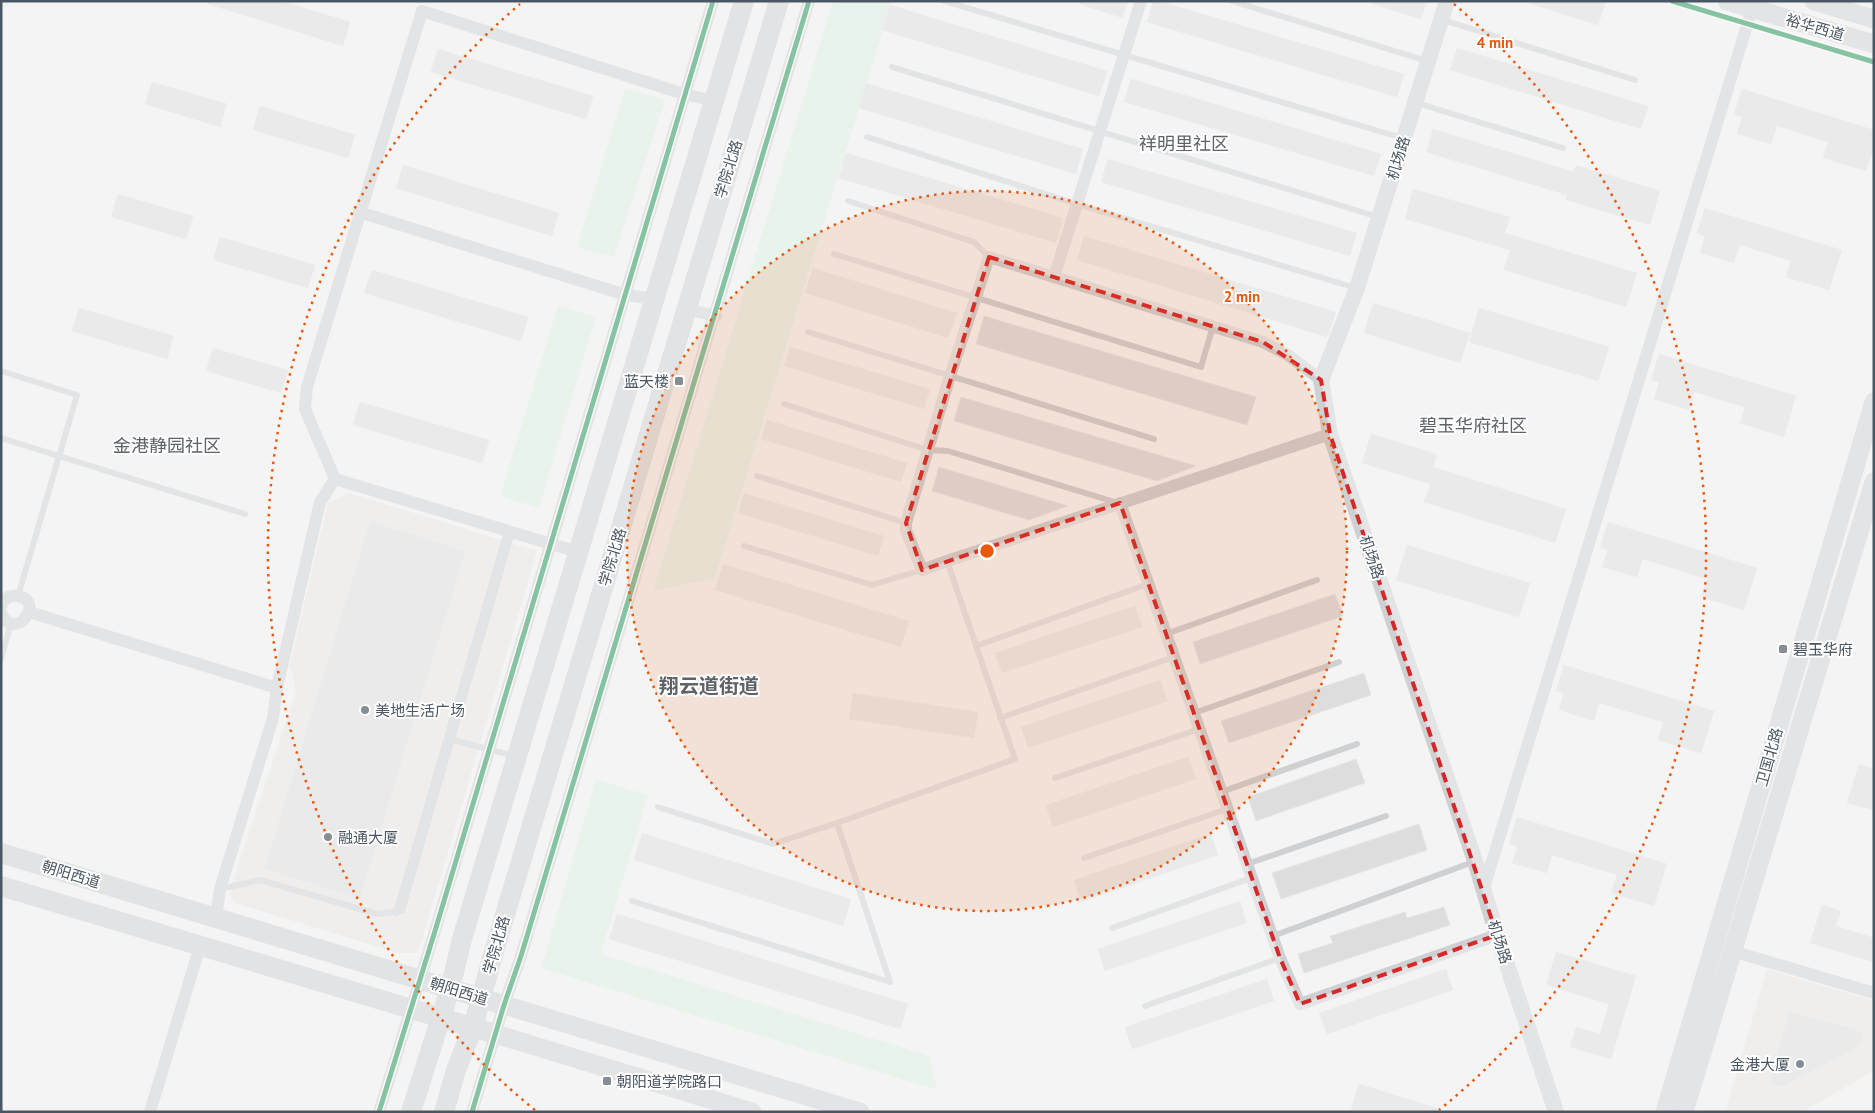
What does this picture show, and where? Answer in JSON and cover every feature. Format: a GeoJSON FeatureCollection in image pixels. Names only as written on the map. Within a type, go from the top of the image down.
{"type":"FeatureCollection","features":[{"type":"Feature","properties":{"kind":"main road"},"geometry":{"type":"LineString","coordinates":[[411,1112],[450,988],[462,939],[744,1]]}},
{"type":"Feature","properties":{"kind":"main road","name":"学院北路"},"geometry":{"type":"LineString","coordinates":[[444,1112],[456,1070],[481,998],[779,1]]}},
{"type":"Feature","properties":{"kind":"main road","name":"裕华西道"},"geometry":{"type":"LineString","coordinates":[[1728,1],[1874,44]]}},
{"type":"Feature","properties":{"kind":"main road","name":"裕华西道"},"geometry":{"type":"LineString","coordinates":[[1814,1],[1874,19]]}},
{"type":"Feature","properties":{"kind":"main road"},"geometry":{"type":"LineString","coordinates":[[654,299],[686,309]]}},
{"type":"Feature","properties":{"kind":"main road","name":"卫国北路"},"geometry":{"type":"LineString","coordinates":[[1665,1112],[1874,402]]}},
{"type":"Feature","properties":{"kind":"main road","name":"卫国北路"},"geometry":{"type":"LineString","coordinates":[[1684,1112],[1874,482]]}},
{"type":"Feature","properties":{"kind":"main road","name":"朝阳西道"},"geometry":{"type":"LineString","coordinates":[[1,853],[860,1112]]}},
{"type":"Feature","properties":{"kind":"main road","name":"朝阳西道"},"geometry":{"type":"LineString","coordinates":[[1,886],[752,1112]]}},
{"type":"Feature","properties":{"kind":"street"},"geometry":{"type":"LineString","coordinates":[[379,1112],[713,1]]}},
{"type":"Feature","properties":{"kind":"street"},"geometry":{"type":"LineString","coordinates":[[472,1112],[716,316],[809,1]]}},
{"type":"Feature","properties":{"kind":"street"},"geometry":{"type":"LineString","coordinates":[[1054,277],[1141,1]]}},
{"type":"Feature","properties":{"kind":"street","name":"机场路"},"geometry":{"type":"LineString","coordinates":[[1447,1],[1357,288],[1321,380],[1330,434],[1475,861],[1497,935],[1556,1112]]}},
{"type":"Feature","properties":{"kind":"street"},"geometry":{"type":"LineString","coordinates":[[1484,891],[1752,9]]}},
{"type":"Feature","properties":{"kind":"street"},"geometry":{"type":"LineString","coordinates":[[578,552],[335,479],[305,409],[307,387],[359,212],[422,12],[684,94],[714,101]]}},
{"type":"Feature","properties":{"kind":"street"},"geometry":{"type":"LineString","coordinates":[[359,212],[626,295],[654,299]]}},
{"type":"Feature","properties":{"kind":"street"},"geometry":{"type":"LineString","coordinates":[[1321,380],[1288,355],[1263,342],[989,257],[950,376],[906,523],[906,530],[922,570],[1330,434]]}},
{"type":"Feature","properties":{"kind":"street"},"geometry":{"type":"LineString","coordinates":[[686,309],[716,316]]}},
{"type":"Feature","properties":{"kind":"street"},"geometry":{"type":"LineString","coordinates":[[216,918],[220,889],[274,718],[277,688],[320,502],[335,479]]}},
{"type":"Feature","properties":{"kind":"street"},"geometry":{"type":"LineString","coordinates":[[1120,503],[1280,958],[1300,1004],[1497,935]]}},
{"type":"Feature","properties":{"kind":"street"},"geometry":{"type":"LineString","coordinates":[[1,606],[9,596],[18,596],[26,600],[29,612],[24,620],[15,624],[4,618],[1,613]]}},
{"type":"Feature","properties":{"kind":"street"},"geometry":{"type":"LineString","coordinates":[[29,612],[277,688]]}},
{"type":"Feature","properties":{"kind":"street"},"geometry":{"type":"LineString","coordinates":[[150,1112],[203,947]]}},
{"type":"Feature","properties":{"kind":"street"},"geometry":{"type":"LineString","coordinates":[[158,1112],[203,947]]}},
{"type":"Feature","properties":{"kind":"street"},"geometry":{"type":"LineString","coordinates":[[1732,951],[1874,993]]}},
{"type":"Feature","properties":{"kind":"lane"},"geometry":{"type":"LineString","coordinates":[[944,1],[1404,139]]}},
{"type":"Feature","properties":{"kind":"lane"},"geometry":{"type":"LineString","coordinates":[[1232,1],[1428,61]]}},
{"type":"Feature","properties":{"kind":"lane"},"geometry":{"type":"LineString","coordinates":[[1442,19],[1635,80]]}},
{"type":"Feature","properties":{"kind":"lane"},"geometry":{"type":"LineString","coordinates":[[892,67],[1380,217]]}},
{"type":"Feature","properties":{"kind":"lane"},"geometry":{"type":"LineString","coordinates":[[1416,102],[1563,148]]}},
{"type":"Feature","properties":{"kind":"lane"},"geometry":{"type":"LineString","coordinates":[[867,137],[1077,204],[1357,288]]}},
{"type":"Feature","properties":{"kind":"lane"},"geometry":{"type":"LineString","coordinates":[[848,201],[974,242],[989,257]]}},
{"type":"Feature","properties":{"kind":"lane"},"geometry":{"type":"LineString","coordinates":[[834,254],[1201,367],[1213,326]]}},
{"type":"Feature","properties":{"kind":"lane"},"geometry":{"type":"LineString","coordinates":[[808,332],[1154,439]]}},
{"type":"Feature","properties":{"kind":"lane"},"geometry":{"type":"LineString","coordinates":[[1,371],[77,395],[18,596]]}},
{"type":"Feature","properties":{"kind":"lane"},"geometry":{"type":"LineString","coordinates":[[784,404],[928,450],[948,451],[1120,503]]}},
{"type":"Feature","properties":{"kind":"lane"},"geometry":{"type":"LineString","coordinates":[[1,438],[245,514]]}},
{"type":"Feature","properties":{"kind":"lane"},"geometry":{"type":"LineString","coordinates":[[757,476],[906,523]]}},
{"type":"Feature","properties":{"kind":"lane"},"geometry":{"type":"LineString","coordinates":[[220,889],[260,880],[377,914],[396,913],[450,739],[509,532]]}},
{"type":"Feature","properties":{"kind":"lane"},"geometry":{"type":"LineString","coordinates":[[744,546],[872,586],[922,570]]}},
{"type":"Feature","properties":{"kind":"lane"},"geometry":{"type":"LineString","coordinates":[[658,806],[773,844],[1014,759],[947,561]]}},
{"type":"Feature","properties":{"kind":"lane"},"geometry":{"type":"LineString","coordinates":[[1166,634],[1317,580]]}},
{"type":"Feature","properties":{"kind":"lane"},"geometry":{"type":"LineString","coordinates":[[976,646],[1148,584]]}},
{"type":"Feature","properties":{"kind":"lane"},"geometry":{"type":"LineString","coordinates":[[1,659],[11,623]]}},
{"type":"Feature","properties":{"kind":"lane"},"geometry":{"type":"LineString","coordinates":[[1000,718],[1174,656]]}},
{"type":"Feature","properties":{"kind":"lane"},"geometry":{"type":"LineString","coordinates":[[1194,714],[1339,662]]}},
{"type":"Feature","properties":{"kind":"lane"},"geometry":{"type":"LineString","coordinates":[[1055,778],[1199,729]]}},
{"type":"Feature","properties":{"kind":"lane"},"geometry":{"type":"LineString","coordinates":[[450,739],[517,757]]}},
{"type":"Feature","properties":{"kind":"lane"},"geometry":{"type":"LineString","coordinates":[[1221,792],[1358,744]]}},
{"type":"Feature","properties":{"kind":"lane"},"geometry":{"type":"LineString","coordinates":[[1084,858],[1227,809]]}},
{"type":"Feature","properties":{"kind":"lane"},"geometry":{"type":"LineString","coordinates":[[1247,864],[1386,816]]}},
{"type":"Feature","properties":{"kind":"lane"},"geometry":{"type":"LineString","coordinates":[[632,901],[890,982],[836,823]]}},
{"type":"Feature","properties":{"kind":"lane"},"geometry":{"type":"LineString","coordinates":[[1273,936],[1475,861]]}},
{"type":"Feature","properties":{"kind":"lane"},"geometry":{"type":"LineString","coordinates":[[1112,928],[1252,878]]}},
{"type":"Feature","properties":{"kind":"lane"},"geometry":{"type":"LineString","coordinates":[[1145,1006],[1280,958]]}},
{"type":"Feature","properties":{"kind":"highlighted area"},"geometry":{"type":"Polygon","coordinates":[[[989,257],[1263,342],[1321,380],[1330,434],[1497,935],[1300,1004],[1280,958],[1120,503],[922,570],[906,523],[989,257]]]}},
{"type":"Feature","properties":{"kind":"shaded area"},"geometry":{"type":"Polygon","coordinates":[[[349,493],[537,551],[422,940],[416,953],[398,953],[235,903],[229,893],[296,691],[290,664],[328,503],[349,493]]]}},
{"type":"Feature","properties":{"kind":"shaded area"},"geometry":{"type":"Polygon","coordinates":[[[1767,969],[1874,1001],[1874,1071],[1802,1112],[1725,1112],[1767,969]]]}},
{"type":"Feature","properties":{"kind":"green space"},"geometry":{"type":"Polygon","coordinates":[[[833,1],[892,1],[715,578],[653,591],[833,1]]]}},
{"type":"Feature","properties":{"kind":"green space"},"geometry":{"type":"Polygon","coordinates":[[[625,88],[665,100],[614,257],[577,247],[625,88]]]}},
{"type":"Feature","properties":{"kind":"green space"},"geometry":{"type":"Polygon","coordinates":[[[558,306],[596,317],[539,508],[500,496],[558,306]]]}},
{"type":"Feature","properties":{"kind":"green space"},"geometry":{"type":"Polygon","coordinates":[[[596,779],[648,795],[601,954],[930,1056],[937,1090],[541,968],[596,779]]]}},
{"type":"Feature","properties":{"kind":"building"},"geometry":{"type":"Polygon","coordinates":[[[208,1],[282,1],[350,22],[343,46],[208,4],[208,1]]]}},
{"type":"Feature","properties":{"kind":"building"},"geometry":{"type":"Polygon","coordinates":[[[1080,1],[1128,1],[1123,18],[1079,4],[1080,1]]]}},
{"type":"Feature","properties":{"kind":"building"},"geometry":{"type":"Polygon","coordinates":[[[1153,1],[1159,1],[1404,74],[1397,97],[1147,22],[1153,1]]]}},
{"type":"Feature","properties":{"kind":"building"},"geometry":{"type":"Polygon","coordinates":[[[1372,1],[1427,1],[1421,19],[1372,4],[1372,1]]]}},
{"type":"Feature","properties":{"kind":"building"},"geometry":{"type":"Polygon","coordinates":[[[1532,1],[1606,1],[1598,25],[1531,4],[1532,1]]]}},
{"type":"Feature","properties":{"kind":"building"},"geometry":{"type":"Polygon","coordinates":[[[890,5],[1107,71],[1099,96],[882,30],[890,5]]]}},
{"type":"Feature","properties":{"kind":"building"},"geometry":{"type":"Polygon","coordinates":[[[1457,48],[1648,106],[1641,129],[1450,70],[1457,48]]]}},
{"type":"Feature","properties":{"kind":"building"},"geometry":{"type":"Polygon","coordinates":[[[438,49],[593,96],[586,119],[431,72],[438,49]]]}},
{"type":"Feature","properties":{"kind":"building"},"geometry":{"type":"Polygon","coordinates":[[[1131,79],[1381,154],[1374,176],[1124,102],[1131,79]]]}},
{"type":"Feature","properties":{"kind":"building"},"geometry":{"type":"Polygon","coordinates":[[[152,82],[227,104],[220,127],[145,104],[152,82]]]}},
{"type":"Feature","properties":{"kind":"building"},"geometry":{"type":"Polygon","coordinates":[[[866,83],[1083,149],[1076,174],[859,108],[866,83]]]}},
{"type":"Feature","properties":{"kind":"building"},"geometry":{"type":"Polygon","coordinates":[[[1742,89],[1874,130],[1874,147],[1866,171],[1823,158],[1828,142],[1777,126],[1771,144],[1737,134],[1742,117],[1734,115],[1742,89]]]}},
{"type":"Feature","properties":{"kind":"building"},"geometry":{"type":"Polygon","coordinates":[[[260,106],[355,135],[348,158],[253,130],[260,106]]]}},
{"type":"Feature","properties":{"kind":"building"},"geometry":{"type":"Polygon","coordinates":[[[1433,129],[1574,172],[1576,165],[1660,191],[1650,225],[1566,200],[1567,195],[1426,152],[1433,129]]]}},
{"type":"Feature","properties":{"kind":"building"},"geometry":{"type":"Polygon","coordinates":[[[846,153],[1063,218],[1056,243],[839,178],[846,153]]]}},
{"type":"Feature","properties":{"kind":"building"},"geometry":{"type":"Polygon","coordinates":[[[1108,159],[1357,233],[1350,256],[1101,182],[1108,159]]]}},
{"type":"Feature","properties":{"kind":"building"},"geometry":{"type":"Polygon","coordinates":[[[403,165],[559,213],[552,236],[396,188],[403,165]]]}},
{"type":"Feature","properties":{"kind":"building"},"geometry":{"type":"Polygon","coordinates":[[[1413,189],[1510,217],[1505,233],[1637,273],[1626,307],[1504,270],[1510,250],[1405,219],[1413,189]]]}},
{"type":"Feature","properties":{"kind":"building"},"geometry":{"type":"Polygon","coordinates":[[[118,194],[193,216],[186,239],[111,217],[118,194]]]}},
{"type":"Feature","properties":{"kind":"building"},"geometry":{"type":"Polygon","coordinates":[[[1705,208],[1842,250],[1829,290],[1786,277],[1791,261],[1740,245],[1734,263],[1700,253],[1705,236],[1697,233],[1705,208]]]}},
{"type":"Feature","properties":{"kind":"building"},"geometry":{"type":"Polygon","coordinates":[[[1084,236],[1336,312],[1327,337],[1077,260],[1084,236]]]}},
{"type":"Feature","properties":{"kind":"building"},"geometry":{"type":"Polygon","coordinates":[[[220,237],[315,265],[308,288],[213,260],[220,237]]]}},
{"type":"Feature","properties":{"kind":"building"},"geometry":{"type":"Polygon","coordinates":[[[813,268],[957,313],[948,338],[805,293],[813,268]]]}},
{"type":"Feature","properties":{"kind":"building"},"geometry":{"type":"Polygon","coordinates":[[[372,270],[528,317],[521,341],[364,293],[372,270]]]}},
{"type":"Feature","properties":{"kind":"building"},"geometry":{"type":"Polygon","coordinates":[[[1373,303],[1470,333],[1460,363],[1364,333],[1373,303]]]}},
{"type":"Feature","properties":{"kind":"building"},"geometry":{"type":"Polygon","coordinates":[[[79,308],[174,336],[167,359],[72,331],[79,308]]]}},
{"type":"Feature","properties":{"kind":"building"},"geometry":{"type":"Polygon","coordinates":[[[1479,308],[1609,347],[1598,381],[1469,342],[1479,308]]]}},
{"type":"Feature","properties":{"kind":"building"},"geometry":{"type":"Polygon","coordinates":[[[984,316],[1256,397],[1247,425],[976,344],[984,316]]]}},
{"type":"Feature","properties":{"kind":"building"},"geometry":{"type":"Polygon","coordinates":[[[790,347],[930,389],[924,409],[784,366],[790,347]]]}},
{"type":"Feature","properties":{"kind":"building"},"geometry":{"type":"Polygon","coordinates":[[[213,348],[288,370],[281,393],[206,371],[213,348]]]}},
{"type":"Feature","properties":{"kind":"building"},"geometry":{"type":"Polygon","coordinates":[[[1659,354],[1796,396],[1784,437],[1740,423],[1745,407],[1694,392],[1689,410],[1654,399],[1659,382],[1651,380],[1659,354]]]}},
{"type":"Feature","properties":{"kind":"building"},"geometry":{"type":"Polygon","coordinates":[[[961,397],[1196,466],[1157,481],[954,421],[961,397]]]}},
{"type":"Feature","properties":{"kind":"building"},"geometry":{"type":"Polygon","coordinates":[[[360,402],[489,440],[482,463],[353,425],[360,402]]]}},
{"type":"Feature","properties":{"kind":"building"},"geometry":{"type":"Polygon","coordinates":[[[767,420],[907,463],[901,482],[761,439],[767,420]]]}},
{"type":"Feature","properties":{"kind":"building"},"geometry":{"type":"Polygon","coordinates":[[[1371,434],[1437,454],[1433,467],[1566,509],[1555,543],[1424,502],[1430,484],[1362,463],[1371,434]]]}},
{"type":"Feature","properties":{"kind":"building"},"geometry":{"type":"Polygon","coordinates":[[[939,467],[1068,506],[1029,520],[932,491],[939,467]]]}},
{"type":"Feature","properties":{"kind":"building"},"geometry":{"type":"Polygon","coordinates":[[[744,493],[884,536],[878,556],[738,513],[744,493]]]}},
{"type":"Feature","properties":{"kind":"building","name":"美地生活广场"},"geometry":{"type":"Polygon","coordinates":[[[370,521],[466,551],[360,899],[264,869],[370,521]]]}},
{"type":"Feature","properties":{"kind":"building"},"geometry":{"type":"Polygon","coordinates":[[[1608,522],[1757,568],[1744,610],[1701,597],[1707,579],[1643,559],[1637,577],[1602,567],[1608,550],[1600,548],[1608,522]]]}},
{"type":"Feature","properties":{"kind":"building"},"geometry":{"type":"Polygon","coordinates":[[[1407,545],[1530,583],[1519,617],[1396,580],[1407,545]]]}},
{"type":"Feature","properties":{"kind":"building"},"geometry":{"type":"Polygon","coordinates":[[[723,564],[909,621],[901,647],[715,590],[723,564]]]}},
{"type":"Feature","properties":{"kind":"building"},"geometry":{"type":"Polygon","coordinates":[[[1335,594],[1343,616],[1200,664],[1193,642],[1335,594]]]}},
{"type":"Feature","properties":{"kind":"building"},"geometry":{"type":"Polygon","coordinates":[[[1135,606],[1142,627],[1002,673],[995,653],[1135,606]]]}},
{"type":"Feature","properties":{"kind":"building"},"geometry":{"type":"Polygon","coordinates":[[[1564,665],[1714,711],[1701,753],[1658,740],[1663,722],[1599,703],[1594,721],[1559,710],[1564,693],[1556,691],[1564,665]]]}},
{"type":"Feature","properties":{"kind":"building"},"geometry":{"type":"Polygon","coordinates":[[[1364,673],[1371,695],[1229,743],[1221,721],[1364,673]]]}},
{"type":"Feature","properties":{"kind":"building"},"geometry":{"type":"Polygon","coordinates":[[[1160,680],[1168,701],[1028,748],[1021,727],[1160,680]]]}},
{"type":"Feature","properties":{"kind":"building"},"geometry":{"type":"Polygon","coordinates":[[[853,693],[978,712],[974,738],[849,719],[853,693]]]}},
{"type":"Feature","properties":{"kind":"building"},"geometry":{"type":"Polygon","coordinates":[[[1188,757],[1196,779],[1053,827],[1046,805],[1188,757]]]}},
{"type":"Feature","properties":{"kind":"building"},"geometry":{"type":"Polygon","coordinates":[[[1356,759],[1365,783],[1256,821],[1248,797],[1356,759]]]}},
{"type":"Feature","properties":{"kind":"building"},"geometry":{"type":"Polygon","coordinates":[[[1859,764],[1874,769],[1874,810],[1847,803],[1859,764]]]}},
{"type":"Feature","properties":{"kind":"building"},"geometry":{"type":"Polygon","coordinates":[[[1517,817],[1667,864],[1654,906],[1611,893],[1617,875],[1552,855],[1547,873],[1512,863],[1517,846],[1509,844],[1517,817]]]}},
{"type":"Feature","properties":{"kind":"building"},"geometry":{"type":"Polygon","coordinates":[[[1419,824],[1427,850],[1281,899],[1272,873],[1419,824]]]}},
{"type":"Feature","properties":{"kind":"building"},"geometry":{"type":"Polygon","coordinates":[[[642,833],[851,899],[843,926],[634,860],[642,833]]]}},
{"type":"Feature","properties":{"kind":"building"},"geometry":{"type":"Polygon","coordinates":[[[1211,834],[1218,855],[1081,902],[1074,880],[1211,834]]]}},
{"type":"Feature","properties":{"kind":"building"},"geometry":{"type":"Polygon","coordinates":[[[1240,901],[1247,923],[1105,971],[1098,949],[1240,901]]]}},
{"type":"Feature","properties":{"kind":"building"},"geometry":{"type":"Polygon","coordinates":[[[1822,905],[1841,911],[1836,926],[1874,938],[1874,962],[1810,943],[1822,905]]]}},
{"type":"Feature","properties":{"kind":"building"},"geometry":{"type":"Polygon","coordinates":[[[1444,907],[1450,925],[1304,973],[1298,954],[1333,943],[1330,936],[1405,912],[1407,918],[1444,907]]]}},
{"type":"Feature","properties":{"kind":"building"},"geometry":{"type":"Polygon","coordinates":[[[617,914],[908,1004],[900,1029],[609,939],[617,914]]]}},
{"type":"Feature","properties":{"kind":"building"},"geometry":{"type":"Polygon","coordinates":[[[1556,952],[1636,976],[1611,1059],[1570,1047],[1576,1027],[1600,1034],[1609,1004],[1546,985],[1556,952]]]}},
{"type":"Feature","properties":{"kind":"building"},"geometry":{"type":"Polygon","coordinates":[[[1446,969],[1453,990],[1327,1034],[1319,1013],[1446,969]]]}},
{"type":"Feature","properties":{"kind":"building"},"geometry":{"type":"Polygon","coordinates":[[[1267,979],[1274,1001],[1132,1049],[1125,1027],[1267,979]]]}},
{"type":"Feature","properties":{"kind":"building","name":"金港大厦"},"geometry":{"type":"Polygon","coordinates":[[[1789,1011],[1860,1031],[1863,1034],[1863,1040],[1859,1046],[1786,1085],[1781,1086],[1769,1083],[1789,1011]]]}},
{"type":"Feature","properties":{"kind":"building"},"geometry":{"type":"Polygon","coordinates":[[[1359,1084],[1440,1109],[1440,1112],[1350,1112],[1359,1084]]]}},
{"type":"Feature","properties":{"kind":"cycle path"},"geometry":{"type":"LineString","coordinates":[[379,1112],[435,931],[713,1]]}},
{"type":"Feature","properties":{"kind":"cycle path"},"geometry":{"type":"LineString","coordinates":[[472,1112],[504,1005],[521,956],[809,1]]}},
{"type":"Feature","properties":{"kind":"cycle path"},"geometry":{"type":"LineString","coordinates":[[1672,1],[1874,62]]}},
{"type":"Feature","properties":{"kind":"place","name":"蓝天楼"},"geometry":{"type":"Point","coordinates":[679,381]}},
{"type":"Feature","properties":{"kind":"place","name":"碧玉华府"},"geometry":{"type":"Point","coordinates":[1783,649]}},
{"type":"Feature","properties":{"kind":"place","name":"美地生活广场"},"geometry":{"type":"Point","coordinates":[365,710]}},
{"type":"Feature","properties":{"kind":"place","name":"融通大厦"},"geometry":{"type":"Point","coordinates":[328,837]}},
{"type":"Feature","properties":{"kind":"place","name":"金港大厦"},"geometry":{"type":"Point","coordinates":[1800,1064]}},
{"type":"Feature","properties":{"kind":"place","name":"朝阳道学院路口"},"geometry":{"type":"Point","coordinates":[607,1081]}},
{"type":"Feature","properties":{"kind":"district","name":"祥明里社区"},"geometry":{"type":"Point","coordinates":[1184,143]}},
{"type":"Feature","properties":{"kind":"district","name":"碧玉华府社区"},"geometry":{"type":"Point","coordinates":[1473,425]}},
{"type":"Feature","properties":{"kind":"district","name":"金港静园社区"},"geometry":{"type":"Point","coordinates":[167,445]}},
{"type":"Feature","properties":{"kind":"district","name":"翔云道街道"},"geometry":{"type":"Point","coordinates":[709,686]}}]}
